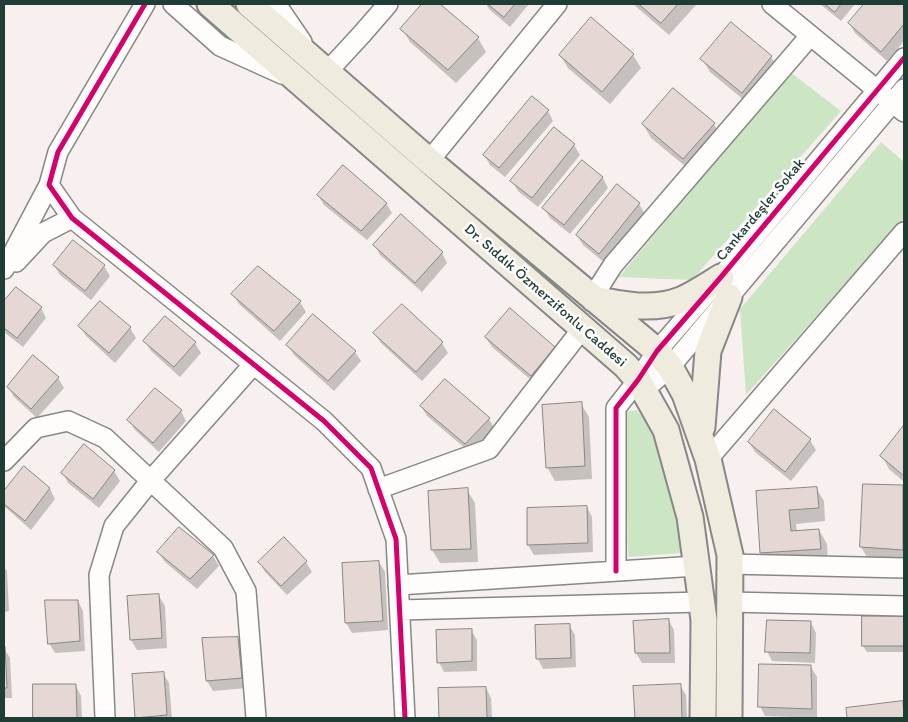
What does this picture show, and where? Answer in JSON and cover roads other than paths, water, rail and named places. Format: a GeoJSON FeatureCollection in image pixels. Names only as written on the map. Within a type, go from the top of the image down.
{"type":"FeatureCollection","features":[{"type":"Feature","properties":{"kind":"main road","name":"Dr. Sıddık Özmerzifonlu Caddesi"},"geometry":{"type":"LineString","coordinates":[[210,4],[626,366],[641,385],[666,430],[690,517],[704,620],[703,718]]}},
{"type":"Feature","properties":{"kind":"main road","name":"Dr. Sıddık Özmerzifonlu Caddesi"},"geometry":{"type":"LineString","coordinates":[[248,4],[429,161],[663,359],[685,394],[705,451],[730,556],[729,718]]}},
{"type":"Feature","properties":{"kind":"main road"},"geometry":{"type":"LineString","coordinates":[[592,298],[618,304],[653,306],[725,287]]}},
{"type":"Feature","properties":{"kind":"main road"},"geometry":{"type":"LineString","coordinates":[[705,451],[704,390],[708,351],[725,287]]}},
{"type":"Feature","properties":{"kind":"street"},"geometry":{"type":"LineString","coordinates":[[4,269],[49,185],[58,152],[145,4]]}},
{"type":"Feature","properties":{"kind":"street"},"geometry":{"type":"LineString","coordinates":[[173,4],[220,46],[300,82]]}},
{"type":"Feature","properties":{"kind":"street"},"geometry":{"type":"LineString","coordinates":[[276,4],[321,67],[362,34],[388,4]]}},
{"type":"Feature","properties":{"kind":"street"},"geometry":{"type":"LineString","coordinates":[[429,161],[558,4]]}},
{"type":"Feature","properties":{"kind":"street"},"geometry":{"type":"LineString","coordinates":[[772,4],[877,90],[900,102]]}},
{"type":"Feature","properties":{"kind":"street"},"geometry":{"type":"LineString","coordinates":[[592,298],[613,266],[810,36]]}},
{"type":"Feature","properties":{"kind":"street","name":"Cankardeşler Sokak"},"geometry":{"type":"LineString","coordinates":[[725,287],[877,90],[904,58]]}},
{"type":"Feature","properties":{"kind":"street","name":"Cankardeşler Sokak"},"geometry":{"type":"LineString","coordinates":[[616,571],[616,408],[641,385],[725,287],[900,102]]}},
{"type":"Feature","properties":{"kind":"street"},"geometry":{"type":"LineString","coordinates":[[49,185],[72,218],[324,421],[371,468],[396,539],[405,718]]}},
{"type":"Feature","properties":{"kind":"street"},"geometry":{"type":"LineString","coordinates":[[4,276],[43,232],[72,218]]}},
{"type":"Feature","properties":{"kind":"street"},"geometry":{"type":"LineString","coordinates":[[705,451],[904,232]]}},
{"type":"Feature","properties":{"kind":"street"},"geometry":{"type":"LineString","coordinates":[[378,488],[489,449],[582,329]]}},
{"type":"Feature","properties":{"kind":"street"},"geometry":{"type":"LineString","coordinates":[[105,718],[99,575],[114,526],[151,480],[253,365]]}},
{"type":"Feature","properties":{"kind":"street"},"geometry":{"type":"LineString","coordinates":[[4,460],[36,428],[68,421],[105,438],[223,548],[246,591],[256,718]]}},
{"type":"Feature","properties":{"kind":"street"},"geometry":{"type":"LineString","coordinates":[[730,564],[904,568]]}},
{"type":"Feature","properties":{"kind":"street"},"geometry":{"type":"LineString","coordinates":[[398,585],[697,566]]}},
{"type":"Feature","properties":{"kind":"street"},"geometry":{"type":"LineString","coordinates":[[400,610],[701,602]]}},
{"type":"Feature","properties":{"kind":"street"},"geometry":{"type":"LineString","coordinates":[[730,602],[904,606]]}}]}
